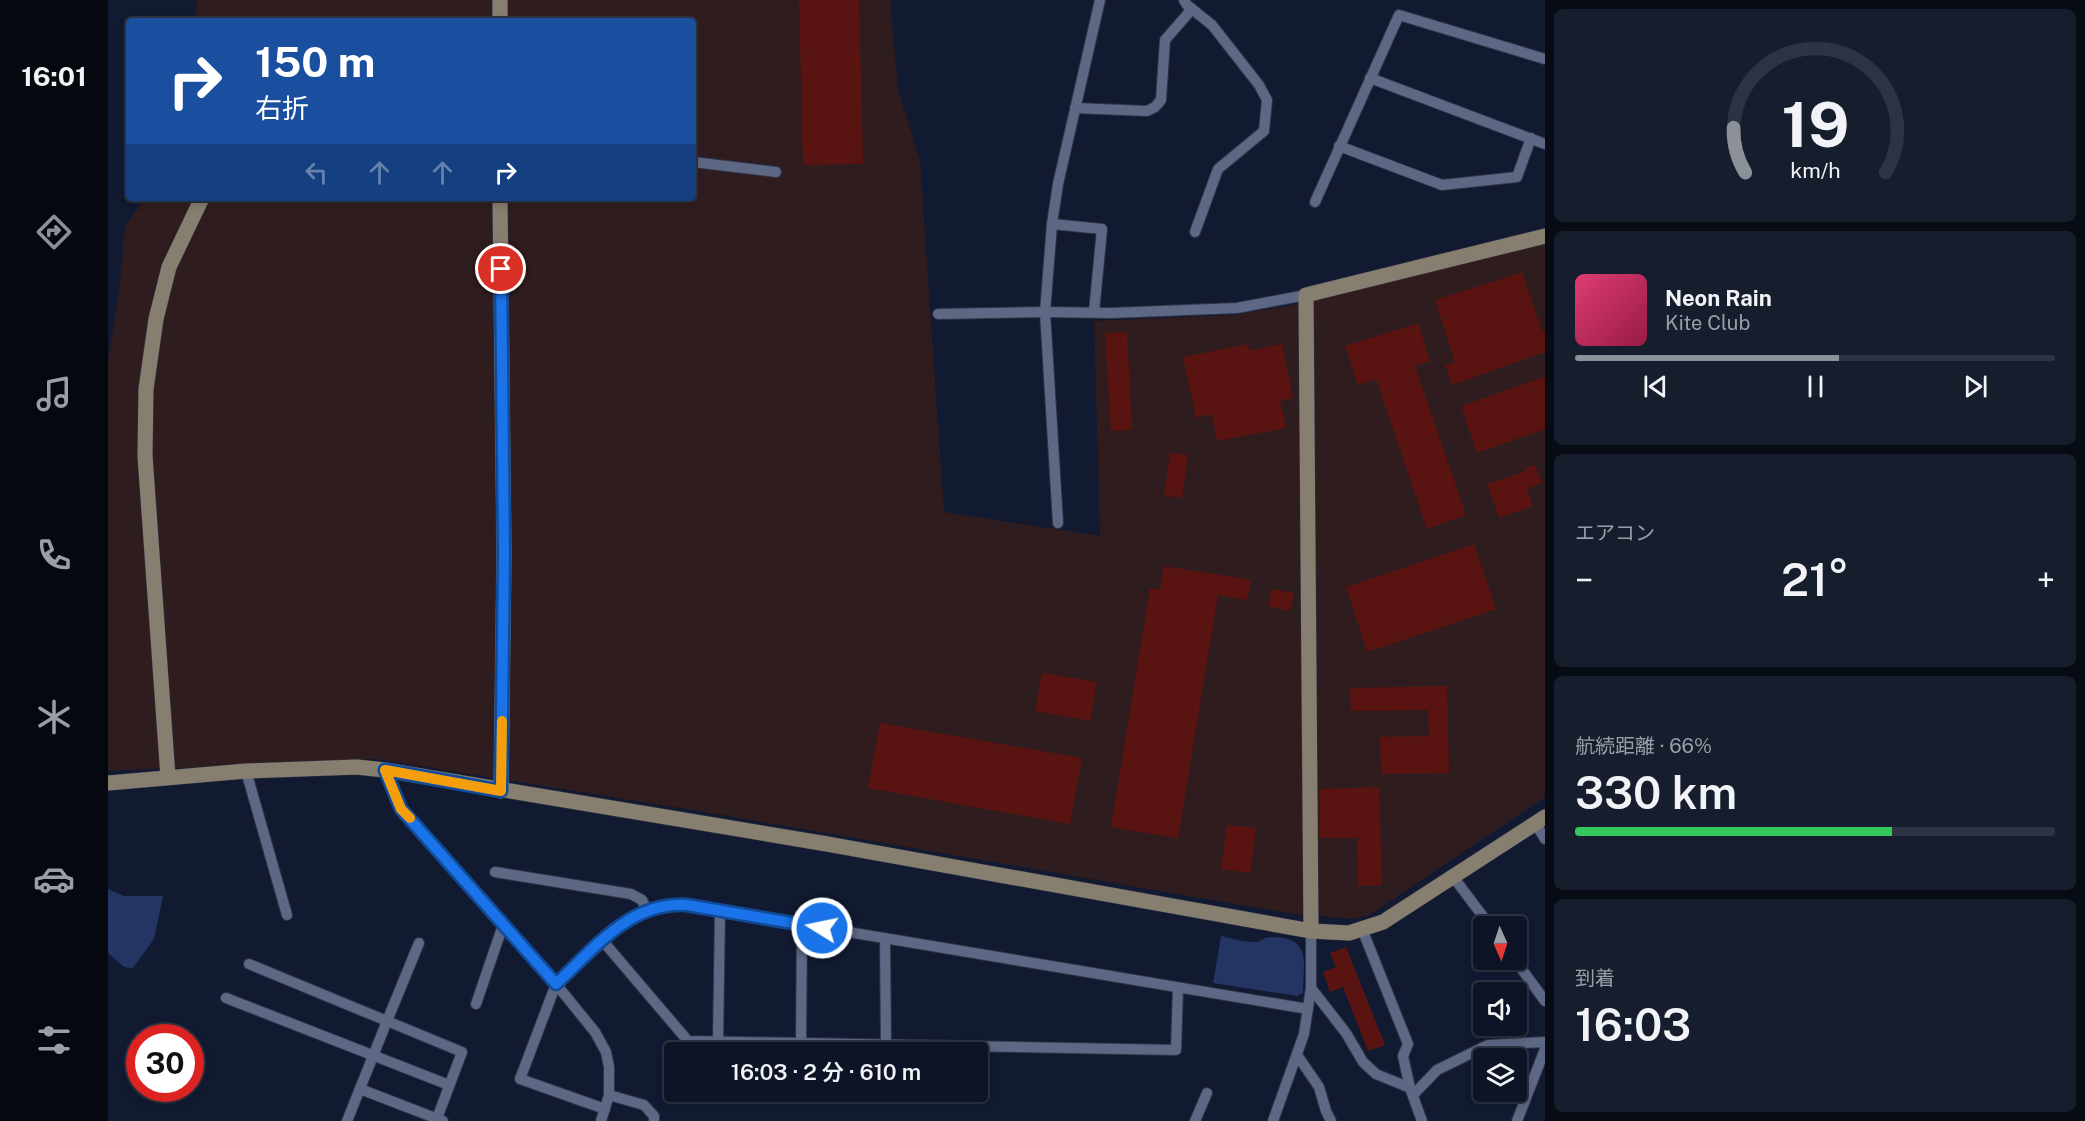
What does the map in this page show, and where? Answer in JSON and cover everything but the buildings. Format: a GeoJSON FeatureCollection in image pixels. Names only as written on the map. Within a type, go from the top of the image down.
{"type":"FeatureCollection","features":[{"type":"Feature","properties":{"kind":"street"},"geometry":{"type":"LineString","coordinates":[[500,0],[500,18]]}},
{"type":"Feature","properties":{"kind":"street"},"geometry":{"type":"LineString","coordinates":[[1058,523],[1045,312],[1052,224],[1058,184],[1100,0]]}},
{"type":"Feature","properties":{"kind":"street"},"geometry":{"type":"LineString","coordinates":[[1184,0],[1212,25],[1268,100],[1264,131],[1218,170],[1195,232]]}},
{"type":"Feature","properties":{"kind":"street"},"geometry":{"type":"LineString","coordinates":[[1075,108],[1147,111],[1155,107],[1161,100],[1165,40],[1192,9]]}},
{"type":"Feature","properties":{"kind":"street"},"geometry":{"type":"LineString","coordinates":[[1315,202],[1399,15],[1545,59]]}},
{"type":"Feature","properties":{"kind":"street"},"geometry":{"type":"LineString","coordinates":[[1370,78],[1545,144]]}},
{"type":"Feature","properties":{"kind":"street"},"geometry":{"type":"LineString","coordinates":[[1339,146],[1442,185],[1517,177],[1531,138]]}},
{"type":"Feature","properties":{"kind":"street"},"geometry":{"type":"LineString","coordinates":[[696,162],[776,172]]}},
{"type":"Feature","properties":{"kind":"street"},"geometry":{"type":"LineString","coordinates":[[168,777],[145,456],[146,388],[156,319],[169,267],[201,201]]}},
{"type":"Feature","properties":{"kind":"street"},"geometry":{"type":"LineString","coordinates":[[500,201],[504,542],[501,791]]}},
{"type":"Feature","properties":{"kind":"street"},"geometry":{"type":"LineString","coordinates":[[1052,224],[1102,230],[1094,312]]}},
{"type":"Feature","properties":{"kind":"street"},"geometry":{"type":"LineString","coordinates":[[938,314],[1237,308],[1306,295],[1545,236]]}},
{"type":"Feature","properties":{"kind":"street"},"geometry":{"type":"LineString","coordinates":[[1273,1121],[1304,1034],[1311,988],[1306,295]]}},
{"type":"Feature","properties":{"kind":"street"},"geometry":{"type":"LineString","coordinates":[[108,783],[246,771],[357,767],[385,770],[838,846],[1311,931],[1349,933],[1383,922],[1540,820],[1545,839]]}},
{"type":"Feature","properties":{"kind":"street"},"geometry":{"type":"LineString","coordinates":[[385,770],[401,809],[596,1032],[606,1052],[609,1067],[609,1095],[601,1121]]}},
{"type":"Feature","properties":{"kind":"street"},"geometry":{"type":"LineString","coordinates":[[246,771],[287,915]]}},
{"type":"Feature","properties":{"kind":"street"},"geometry":{"type":"LineString","coordinates":[[495,872],[631,894],[642,900],[647,910]]}},
{"type":"Feature","properties":{"kind":"street"},"geometry":{"type":"LineString","coordinates":[[1454,878],[1483,916]]}},
{"type":"Feature","properties":{"kind":"street"},"geometry":{"type":"LineString","coordinates":[[605,1109],[520,1078],[556,984],[602,940],[628,919],[647,910],[671,904],[1308,1009]]}},
{"type":"Feature","properties":{"kind":"street"},"geometry":{"type":"LineString","coordinates":[[718,1041],[720,911]]}},
{"type":"Feature","properties":{"kind":"street"},"geometry":{"type":"LineString","coordinates":[[801,1042],[802,924]]}},
{"type":"Feature","properties":{"kind":"street"},"geometry":{"type":"LineString","coordinates":[[476,1004],[503,925]]}},
{"type":"Feature","properties":{"kind":"street"},"geometry":{"type":"LineString","coordinates":[[1362,929],[1408,1044],[1403,1056],[1422,1121]]}},
{"type":"Feature","properties":{"kind":"street"},"geometry":{"type":"LineString","coordinates":[[885,939],[886,1042]]}},
{"type":"Feature","properties":{"kind":"street"},"geometry":{"type":"LineString","coordinates":[[602,940],[688,1041],[760,1042]]}},
{"type":"Feature","properties":{"kind":"street"},"geometry":{"type":"LineString","coordinates":[[347,1121],[419,943]]}},
{"type":"Feature","properties":{"kind":"street"},"geometry":{"type":"LineString","coordinates":[[249,964],[462,1052],[438,1120],[360,1089]]}},
{"type":"Feature","properties":{"kind":"street"},"geometry":{"type":"LineString","coordinates":[[1522,970],[1545,1001]]}},
{"type":"Feature","properties":{"kind":"street"},"geometry":{"type":"LineString","coordinates":[[988,1047],[1176,1050],[1178,988]]}},
{"type":"Feature","properties":{"kind":"street"},"geometry":{"type":"LineString","coordinates":[[1311,988],[1346,1033],[1363,1062],[1376,1074],[1412,1091]]}},
{"type":"Feature","properties":{"kind":"street"},"geometry":{"type":"LineString","coordinates":[[226,998],[449,1085]]}},
{"type":"Feature","properties":{"kind":"street"},"geometry":{"type":"LineString","coordinates":[[1412,1091],[1437,1071],[1488,1045],[1545,1042]]}},
{"type":"Feature","properties":{"kind":"street"},"geometry":{"type":"LineString","coordinates":[[1516,1121],[1545,1049]]}},
{"type":"Feature","properties":{"kind":"street"},"geometry":{"type":"LineString","coordinates":[[1297,1055],[1319,1087],[1331,1121]]}},
{"type":"Feature","properties":{"kind":"street"},"geometry":{"type":"LineString","coordinates":[[1195,1121],[1207,1093]]}},
{"type":"Feature","properties":{"kind":"street"},"geometry":{"type":"LineString","coordinates":[[609,1095],[644,1105],[654,1116],[654,1121]]}},
{"type":"Feature","properties":{"kind":"shaded area"},"geometry":{"type":"Polygon","coordinates":[[[197,0],[890,0],[898,91],[920,160],[944,512],[1100,536],[1094,321],[1233,315],[1288,306],[1545,243],[1545,797],[1370,915],[1352,919],[1287,913],[705,812],[376,759],[108,771],[108,360],[119,292],[125,226],[143,201],[696,201],[696,18],[196,18],[197,0]]]}},
{"type":"Feature","properties":{"kind":"shaded area"},"geometry":{"type":"Polygon","coordinates":[[[108,889],[124,896],[163,896],[154,939],[133,968],[124,967],[108,953],[108,889]]]}},
{"type":"Feature","properties":{"kind":"shaded area"},"geometry":{"type":"Polygon","coordinates":[[[1221,936],[1249,942],[1258,942],[1270,937],[1293,941],[1303,953],[1303,993],[1297,996],[1213,983],[1221,936]]]}},
{"type":"Feature","properties":{"kind":"slow traffic"},"geometry":{"type":"LineString","coordinates":[[410,818],[401,809],[385,770],[501,791],[502,721]]}},
{"type":"Feature","properties":{"kind":"route"},"geometry":{"type":"LineString","coordinates":[[501,269],[504,554],[501,791],[385,770],[401,809],[556,984],[602,940],[628,919],[656,907],[671,904],[687,905],[822,928]]}}]}
